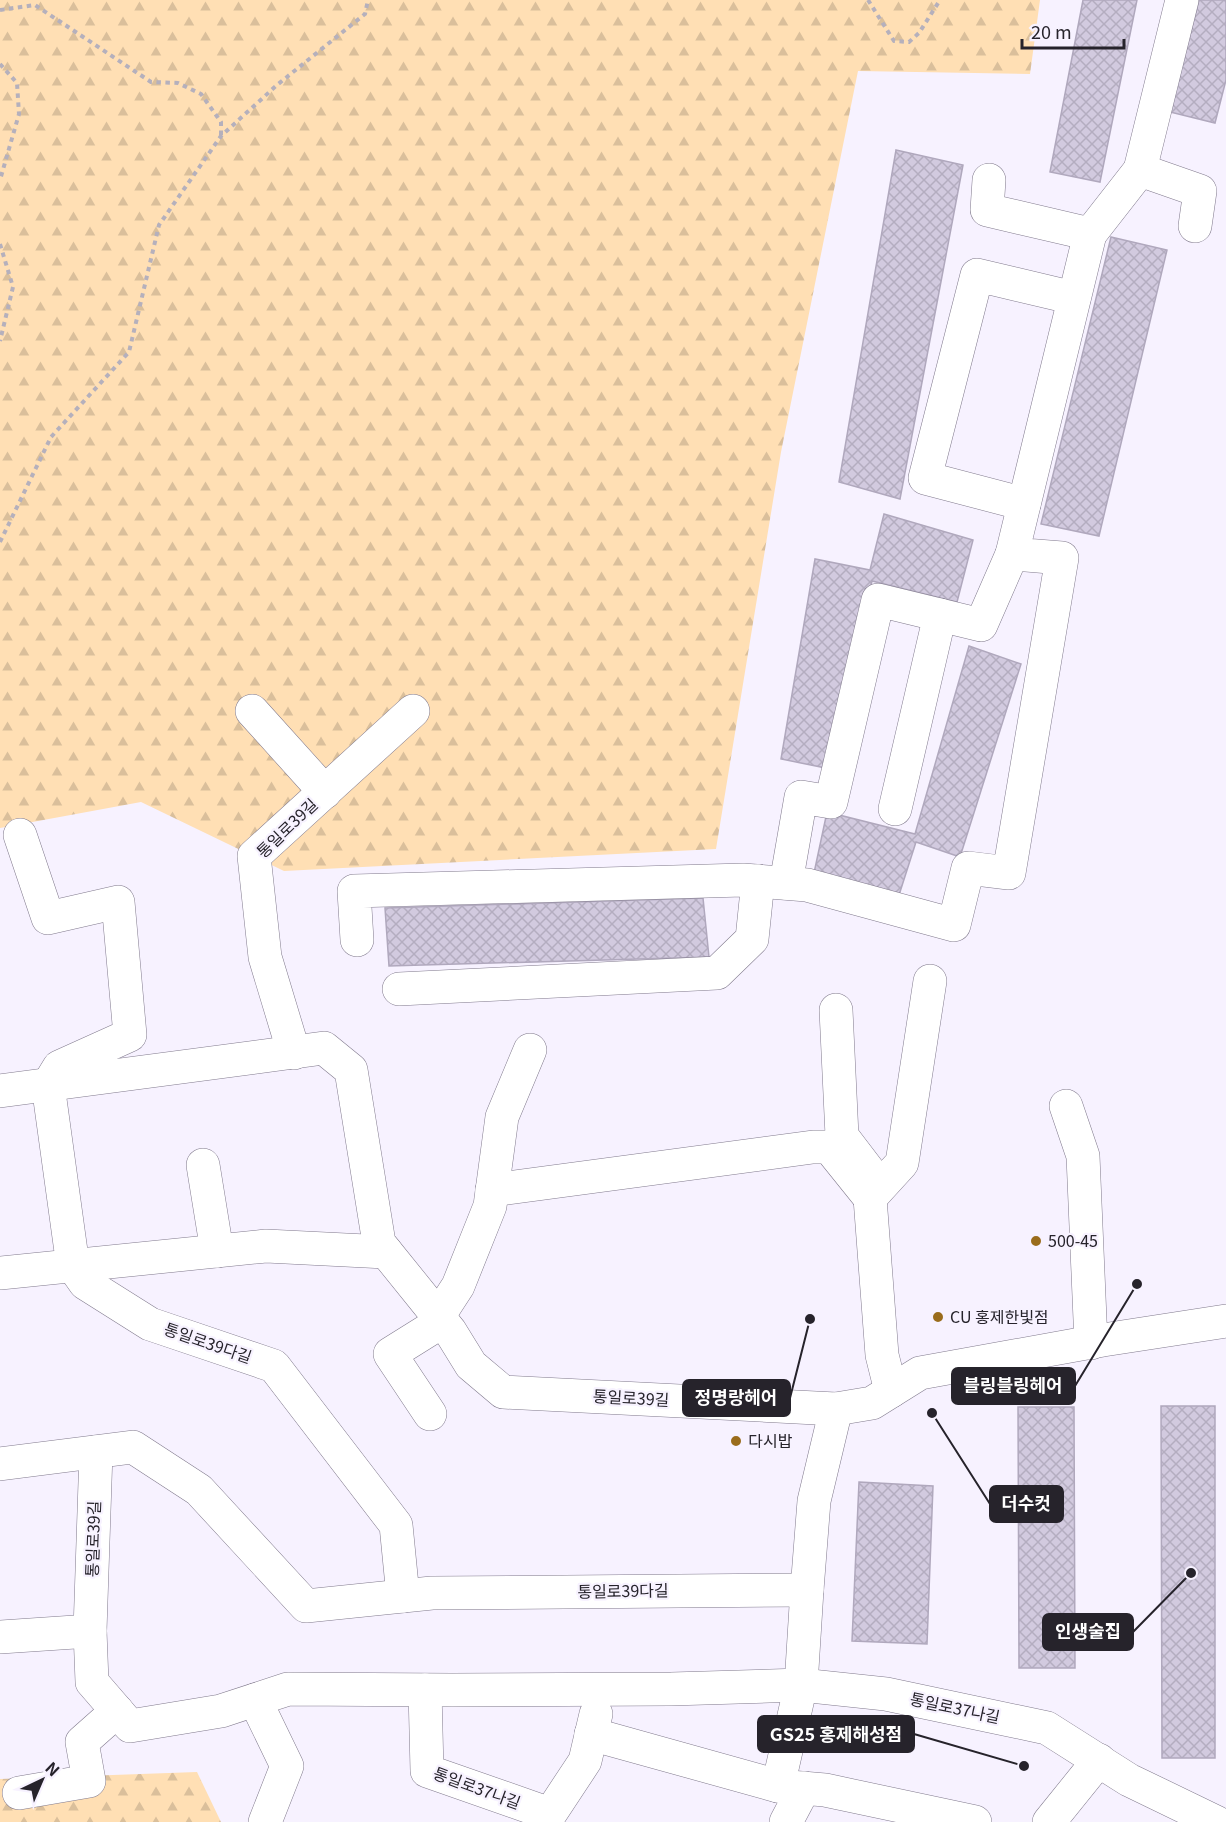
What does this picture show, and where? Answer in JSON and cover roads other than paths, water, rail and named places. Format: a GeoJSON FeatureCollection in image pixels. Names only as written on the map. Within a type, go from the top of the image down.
{"type":"FeatureCollection","features":[{"type":"Feature","properties":{"kind":"street"},"geometry":{"type":"LineString","coordinates":[[399,989],[717,973],[752,939],[801,797],[831,802],[878,600],[981,625],[1012,554],[1090,234],[1140,170],[1182,0]]}},
{"type":"Feature","properties":{"kind":"street"},"geometry":{"type":"LineString","coordinates":[[1140,170],[1200,191],[1195,226]]}},
{"type":"Feature","properties":{"kind":"street"},"geometry":{"type":"LineString","coordinates":[[989,180],[987,210],[1090,234]]}},
{"type":"Feature","properties":{"kind":"street"},"geometry":{"type":"LineString","coordinates":[[1024,504],[925,478],[977,275],[1074,298]]}},
{"type":"Feature","properties":{"kind":"street"},"geometry":{"type":"LineString","coordinates":[[357,940],[354,891],[772,882],[807,885],[954,925],[968,868],[1009,873],[1062,558],[1012,554]]}},
{"type":"Feature","properties":{"kind":"street"},"geometry":{"type":"LineString","coordinates":[[895,809],[940,615]]}},
{"type":"Feature","properties":{"kind":"street"},"geometry":{"type":"LineString","coordinates":[[252,711],[325,792]]}},
{"type":"Feature","properties":{"kind":"street","name":"통일로39길"},"geometry":{"type":"LineString","coordinates":[[294,1053],[265,957],[254,856],[413,711]]}},
{"type":"Feature","properties":{"kind":"street"},"geometry":{"type":"LineString","coordinates":[[20,835],[48,918],[118,902],[130,1035],[59,1067],[48,1085],[73,1266]]}},
{"type":"Feature","properties":{"kind":"street"},"geometry":{"type":"LineString","coordinates":[[870,1198],[902,1163],[930,981]]}},
{"type":"Feature","properties":{"kind":"street"},"geometry":{"type":"LineString","coordinates":[[837,1010],[842,1136],[871,1174],[870,1198],[882,1355],[891,1391]]}},
{"type":"Feature","properties":{"kind":"street","name":"통일로39길"},"geometry":{"type":"LineString","coordinates":[[0,1091],[324,1048],[351,1070],[379,1243],[450,1331],[471,1365],[503,1392],[836,1409],[872,1403],[920,1373],[1226,1321]]}},
{"type":"Feature","properties":{"kind":"street"},"geometry":{"type":"LineString","coordinates":[[430,1414],[390,1354],[430,1329],[458,1286],[490,1206],[502,1118],[530,1050]]}},
{"type":"Feature","properties":{"kind":"street"},"geometry":{"type":"LineString","coordinates":[[1066,1106],[1083,1156],[1091,1343]]}},
{"type":"Feature","properties":{"kind":"street"},"geometry":{"type":"LineString","coordinates":[[492,1190],[813,1147],[829,1147],[870,1198]]}},
{"type":"Feature","properties":{"kind":"street"},"geometry":{"type":"LineString","coordinates":[[203,1165],[217,1251]]}},
{"type":"Feature","properties":{"kind":"street"},"geometry":{"type":"LineString","coordinates":[[0,1273],[266,1245],[386,1252]]}},
{"type":"Feature","properties":{"kind":"street","name":"통일로39다길"},"geometry":{"type":"LineString","coordinates":[[73,1266],[85,1283],[150,1324],[274,1366],[396,1525],[403,1596]]}},
{"type":"Feature","properties":{"kind":"street"},"geometry":{"type":"LineString","coordinates":[[786,1822],[801,1685],[814,1501],[836,1409]]}},
{"type":"Feature","properties":{"kind":"street","name":"통일로39다길"},"geometry":{"type":"LineString","coordinates":[[96,1452],[133,1447],[200,1490],[306,1606],[432,1593],[807,1590]]}},
{"type":"Feature","properties":{"kind":"street"},"geometry":{"type":"LineString","coordinates":[[0,1464],[96,1452]]}},
{"type":"Feature","properties":{"kind":"street","name":"통일로39길"},"geometry":{"type":"LineString","coordinates":[[90,1631],[96,1452]]}},
{"type":"Feature","properties":{"kind":"street"},"geometry":{"type":"LineString","coordinates":[[0,1637],[90,1631]]}},
{"type":"Feature","properties":{"kind":"street","name":"통일로37나길"},"geometry":{"type":"LineString","coordinates":[[90,1631],[92,1682],[130,1726],[221,1711],[288,1689],[602,1689],[801,1685],[886,1694],[1047,1728],[1130,1780],[1216,1822]]}},
{"type":"Feature","properties":{"kind":"street","name":"통일로37나길"},"geometry":{"type":"LineString","coordinates":[[425,1690],[427,1771],[550,1814],[585,1761],[602,1689]]}},
{"type":"Feature","properties":{"kind":"street"},"geometry":{"type":"LineString","coordinates":[[255,1700],[286,1766],[265,1822]]}},
{"type":"Feature","properties":{"kind":"street"},"geometry":{"type":"LineString","coordinates":[[19,1793],[89,1781],[82,1743],[117,1711]]}},
{"type":"Feature","properties":{"kind":"street"},"geometry":{"type":"LineString","coordinates":[[591,1734],[791,1787],[825,1790],[975,1822]]}},
{"type":"Feature","properties":{"kind":"street"},"geometry":{"type":"LineString","coordinates":[[1049,1822],[1099,1761]]}},
{"type":"Feature","properties":{"kind":"place","name":"500-45"},"geometry":{"type":"Point","coordinates":[1036,1241]}},
{"type":"Feature","properties":{"kind":"place","name":"블링블링헤어"},"geometry":{"type":"Point","coordinates":[1137,1284]}},
{"type":"Feature","properties":{"kind":"place","name":"CU 홍제한빛점"},"geometry":{"type":"Point","coordinates":[938,1317]}},
{"type":"Feature","properties":{"kind":"place","name":"정명랑헤어"},"geometry":{"type":"Point","coordinates":[810,1319]}},
{"type":"Feature","properties":{"kind":"place","name":"더수컷"},"geometry":{"type":"Point","coordinates":[932,1413]}},
{"type":"Feature","properties":{"kind":"place","name":"다시밥"},"geometry":{"type":"Point","coordinates":[736,1441]}},
{"type":"Feature","properties":{"kind":"place","name":"인생술집"},"geometry":{"type":"Point","coordinates":[1191,1573]}},
{"type":"Feature","properties":{"kind":"place","name":"GS25 홍제해성점"},"geometry":{"type":"Point","coordinates":[1024,1766]}}]}
